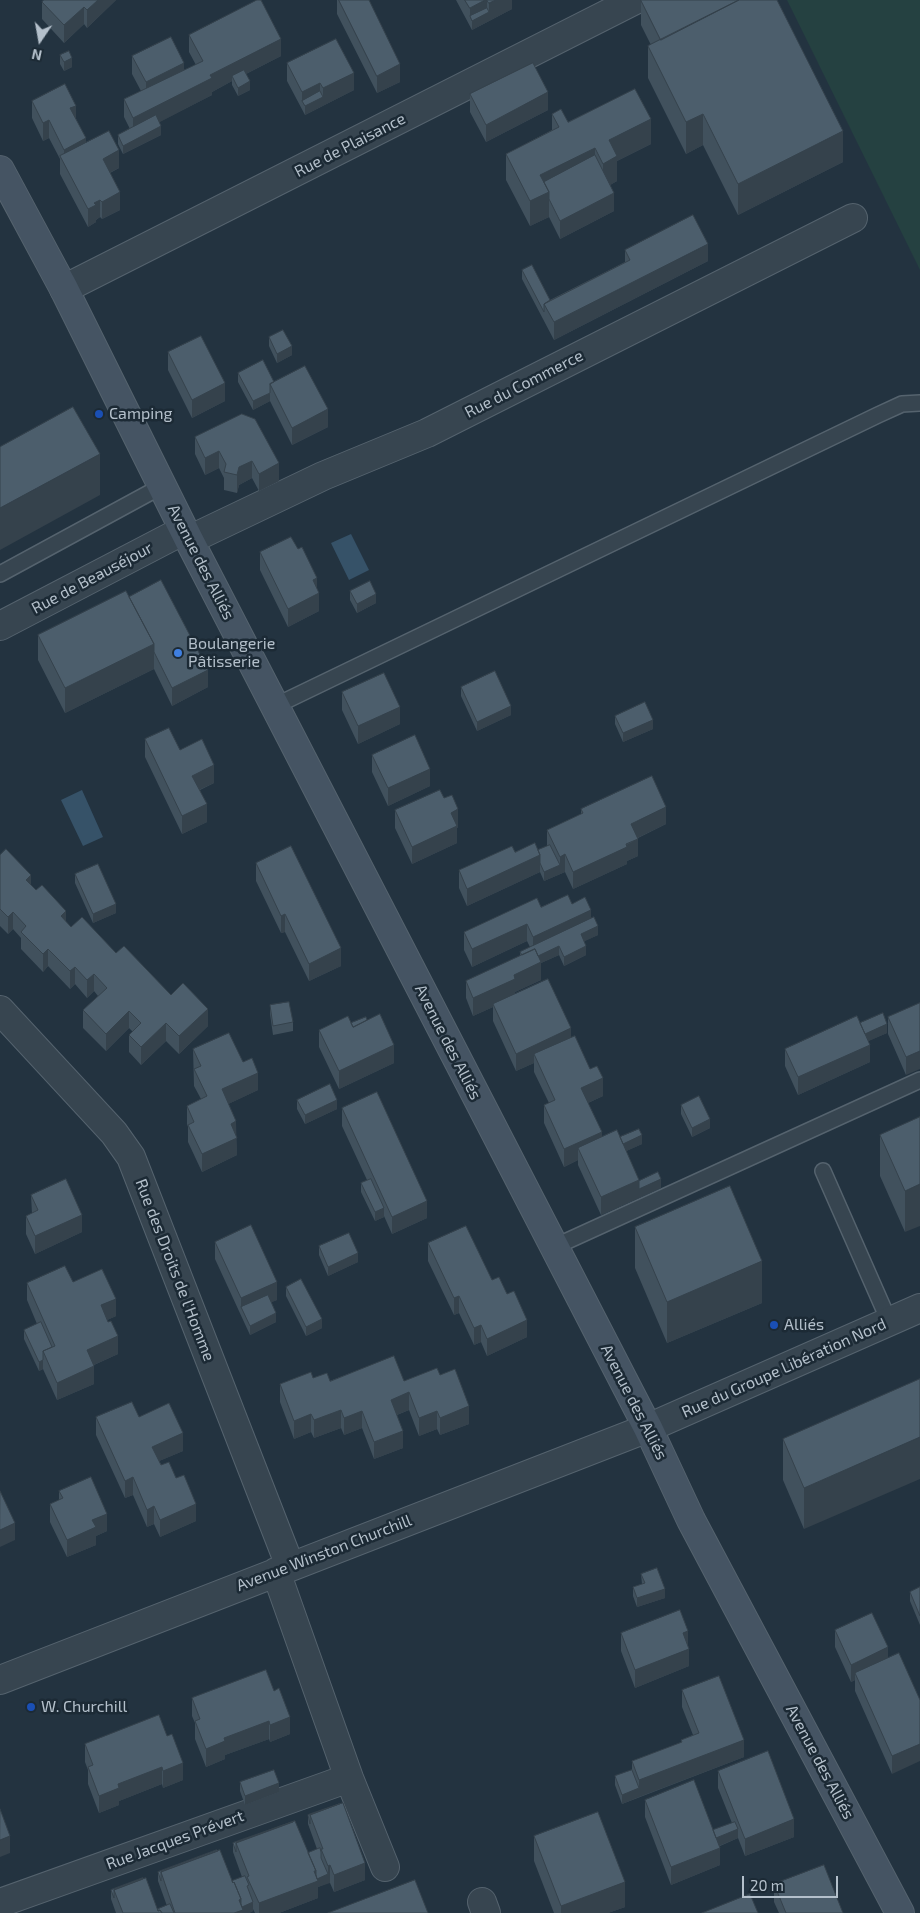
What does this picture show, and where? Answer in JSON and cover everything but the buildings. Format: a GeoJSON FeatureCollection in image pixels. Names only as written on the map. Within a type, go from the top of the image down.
{"type":"FeatureCollection","features":[{"type":"Feature","properties":{"kind":"street","name":"Rue de Plaisance"},"geometry":{"type":"LineString","coordinates":[[64,290],[635,0]]}},
{"type":"Feature","properties":{"kind":"street","name":"Avenue des Alliés"},"geometry":{"type":"LineString","coordinates":[[0,170],[64,290],[186,535],[648,1428],[691,1520],[900,1913]]}},
{"type":"Feature","properties":{"kind":"street","name":"Rue du Commerce"},"geometry":{"type":"LineString","coordinates":[[186,535],[427,433],[854,218]]}},
{"type":"Feature","properties":{"kind":"street","name":"Rue de Beauséjour"},"geometry":{"type":"LineString","coordinates":[[0,626],[186,535]]}},
{"type":"Feature","properties":{"kind":"street","name":"Rue des Droits de l'Homme"},"geometry":{"type":"LineString","coordinates":[[0,1010],[114,1133],[131,1157],[283,1569]]}},
{"type":"Feature","properties":{"kind":"street","name":"Rue du Groupe Libération Nord"},"geometry":{"type":"LineString","coordinates":[[648,1428],[920,1308]]}},
{"type":"Feature","properties":{"kind":"street","name":"Avenue Winston Churchill"},"geometry":{"type":"LineString","coordinates":[[0,1680],[648,1428]]}},
{"type":"Feature","properties":{"kind":"street"},"geometry":{"type":"LineString","coordinates":[[283,1569],[349,1778],[385,1867]]}},
{"type":"Feature","properties":{"kind":"street","name":"Rue Jacques Prévert"},"geometry":{"type":"LineString","coordinates":[[0,1903],[349,1778]]}},
{"type":"Feature","properties":{"kind":"lane"},"geometry":{"type":"LineString","coordinates":[[275,706],[878,415],[902,404],[920,403]]}},
{"type":"Feature","properties":{"kind":"lane"},"geometry":{"type":"LineString","coordinates":[[0,574],[162,486]]}},
{"type":"Feature","properties":{"kind":"lane"},"geometry":{"type":"LineString","coordinates":[[554,1247],[920,1080]]}},
{"type":"Feature","properties":{"kind":"lane"},"geometry":{"type":"LineString","coordinates":[[823,1171],[889,1321]]}},
{"type":"Feature","properties":{"kind":"green space"},"geometry":{"type":"Polygon","coordinates":[[[787,0],[920,0],[920,270],[787,0]]]}},
{"type":"Feature","properties":{"kind":"water"},"geometry":{"type":"Polygon","coordinates":[[[351,534],[369,570],[349,580],[331,543],[351,534]]]}},
{"type":"Feature","properties":{"kind":"water"},"geometry":{"type":"Polygon","coordinates":[[[82,790],[103,837],[83,846],[61,800],[82,790]]]}},
{"type":"Feature","properties":{"kind":"place","name":"Camping"},"geometry":{"type":"Point","coordinates":[99,414]}},
{"type":"Feature","properties":{"kind":"place","name":"Boulangerie Pâtisserie"},"geometry":{"type":"Point","coordinates":[178,653]}},
{"type":"Feature","properties":{"kind":"place","name":"Alliés"},"geometry":{"type":"Point","coordinates":[774,1325]}},
{"type":"Feature","properties":{"kind":"place","name":"W. Churchill"},"geometry":{"type":"Point","coordinates":[31,1707]}}]}
